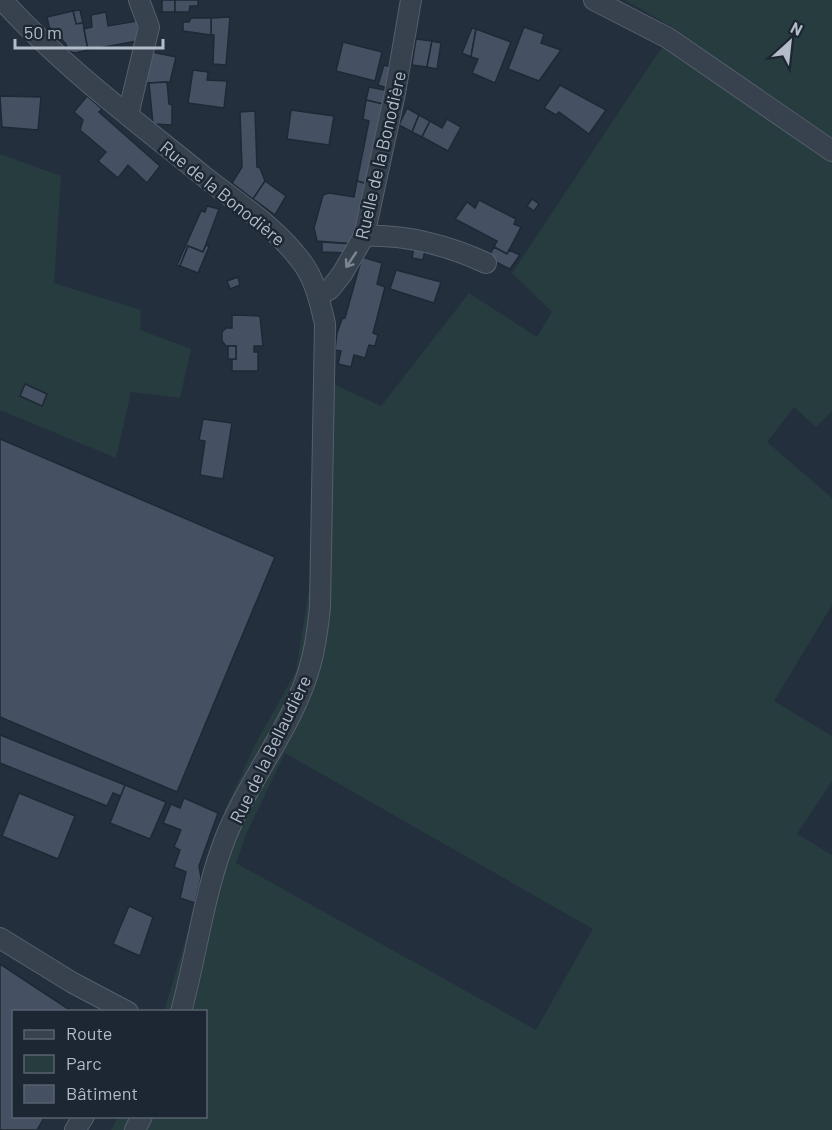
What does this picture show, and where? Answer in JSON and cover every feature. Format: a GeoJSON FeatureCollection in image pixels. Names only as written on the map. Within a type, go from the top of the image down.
{"type":"FeatureCollection","features":[{"type":"Feature","properties":{"kind":"street","name":"Rue de la Bonodière"},"geometry":{"type":"LineString","coordinates":[[2,0],[71,66],[128,115],[274,230],[303,262],[319,295],[325,324],[324,446]]}},
{"type":"Feature","properties":{"kind":"street"},"geometry":{"type":"LineString","coordinates":[[128,115],[149,27],[139,0]]}},
{"type":"Feature","properties":{"kind":"street","name":"Ruelle de la Bonodière"},"geometry":{"type":"LineString","coordinates":[[319,295],[330,289],[342,274],[364,236],[395,93],[411,0]]}},
{"type":"Feature","properties":{"kind":"street"},"geometry":{"type":"LineString","coordinates":[[594,0],[668,38],[832,151]]}},
{"type":"Feature","properties":{"kind":"street"},"geometry":{"type":"LineString","coordinates":[[364,236],[380,236],[456,249],[486,263]]}},
{"type":"Feature","properties":{"kind":"street","name":"Rue de la Bellaudière"},"geometry":{"type":"LineString","coordinates":[[181,1010],[222,846],[250,787],[299,696],[310,667],[320,607],[324,446]]}},
{"type":"Feature","properties":{"kind":"street"},"geometry":{"type":"LineString","coordinates":[[0,938],[73,983],[126,1010]]}},
{"type":"Feature","properties":{"kind":"green space"},"geometry":{"type":"Polygon","coordinates":[[[625,0],[832,0],[832,411],[816,427],[794,407],[767,442],[832,498],[832,605],[774,701],[832,736],[832,781],[797,834],[832,855],[832,1130],[111,1130],[117,1118],[207,1118],[207,1010],[164,1010],[225,810],[255,745],[296,671],[317,539],[314,375],[381,406],[469,293],[537,337],[552,312],[512,273],[658,53],[677,30],[625,0]],[[285,753],[247,832],[236,863],[536,1030],[593,929],[285,753]]]}},
{"type":"Feature","properties":{"kind":"green space"},"geometry":{"type":"Polygon","coordinates":[[[0,154],[61,176],[54,283],[141,310],[140,330],[191,349],[180,398],[131,392],[116,458],[0,410],[0,154]]]}},
{"type":"Feature","properties":{"kind":"building"},"geometry":{"type":"Polygon","coordinates":[[[162,0],[175,0],[175,12],[162,12],[162,0]]]}},
{"type":"Feature","properties":{"kind":"building"},"geometry":{"type":"Polygon","coordinates":[[[175,0],[198,0],[198,6],[190,6],[189,12],[175,12],[175,0]]]}},
{"type":"Feature","properties":{"kind":"building"},"geometry":{"type":"Polygon","coordinates":[[[80,10],[83,23],[76,24],[73,11],[80,10]]]}},
{"type":"Feature","properties":{"kind":"building"},"geometry":{"type":"Polygon","coordinates":[[[73,11],[76,24],[83,23],[88,50],[75,53],[68,51],[66,44],[49,27],[47,17],[73,11]]]}},
{"type":"Feature","properties":{"kind":"building"},"geometry":{"type":"Polygon","coordinates":[[[106,12],[108,26],[137,21],[139,33],[137,41],[88,50],[84,29],[92,27],[91,15],[106,12]]]}},
{"type":"Feature","properties":{"kind":"building"},"geometry":{"type":"Polygon","coordinates":[[[230,17],[226,65],[213,64],[214,35],[211,35],[211,18],[230,17]]]}},
{"type":"Feature","properties":{"kind":"building"},"geometry":{"type":"Polygon","coordinates":[[[191,18],[211,18],[211,35],[183,31],[183,22],[189,22],[191,18]]]}},
{"type":"Feature","properties":{"kind":"building"},"geometry":{"type":"Polygon","coordinates":[[[524,27],[544,34],[541,43],[561,50],[539,81],[508,69],[524,27]]]}},
{"type":"Feature","properties":{"kind":"building"},"geometry":{"type":"Polygon","coordinates":[[[472,28],[476,29],[471,57],[462,53],[472,28]]]}},
{"type":"Feature","properties":{"kind":"building"},"geometry":{"type":"Polygon","coordinates":[[[476,29],[511,42],[495,83],[472,73],[478,59],[471,57],[476,29]]]}},
{"type":"Feature","properties":{"kind":"building"},"geometry":{"type":"Polygon","coordinates":[[[416,39],[432,41],[427,67],[412,65],[416,39]]]}},
{"type":"Feature","properties":{"kind":"building"},"geometry":{"type":"Polygon","coordinates":[[[432,41],[441,43],[437,69],[427,67],[432,41]]]}},
{"type":"Feature","properties":{"kind":"building"},"geometry":{"type":"Polygon","coordinates":[[[343,42],[382,52],[375,81],[336,71],[343,42]]]}},
{"type":"Feature","properties":{"kind":"building"},"geometry":{"type":"Polygon","coordinates":[[[152,52],[176,57],[170,82],[146,83],[152,52]]]}},
{"type":"Feature","properties":{"kind":"building"},"geometry":{"type":"Polygon","coordinates":[[[384,65],[394,68],[390,89],[378,85],[384,65]]]}},
{"type":"Feature","properties":{"kind":"building"},"geometry":{"type":"Polygon","coordinates":[[[193,70],[208,72],[207,80],[227,81],[224,108],[188,103],[193,70]]]}},
{"type":"Feature","properties":{"kind":"building"},"geometry":{"type":"Polygon","coordinates":[[[167,82],[169,104],[172,105],[172,125],[153,124],[149,83],[167,82]]]}},
{"type":"Feature","properties":{"kind":"building"},"geometry":{"type":"Polygon","coordinates":[[[560,85],[606,110],[589,134],[559,112],[556,115],[544,108],[560,85]]]}},
{"type":"Feature","properties":{"kind":"building"},"geometry":{"type":"Polygon","coordinates":[[[369,87],[390,91],[387,105],[366,100],[369,87]]]}},
{"type":"Feature","properties":{"kind":"building"},"geometry":{"type":"Polygon","coordinates":[[[0,96],[41,97],[38,130],[2,127],[0,96]]]}},
{"type":"Feature","properties":{"kind":"building"},"geometry":{"type":"Polygon","coordinates":[[[87,96],[102,109],[99,112],[160,166],[147,183],[128,165],[118,178],[98,161],[106,152],[80,130],[83,120],[74,112],[87,96]]]}},
{"type":"Feature","properties":{"kind":"building"},"geometry":{"type":"Polygon","coordinates":[[[366,100],[387,105],[371,185],[357,181],[369,121],[363,119],[366,100]]]}},
{"type":"Feature","properties":{"kind":"building"},"geometry":{"type":"Polygon","coordinates":[[[407,108],[419,115],[412,132],[399,125],[407,108]]]}},
{"type":"Feature","properties":{"kind":"building"},"geometry":{"type":"Polygon","coordinates":[[[291,110],[334,116],[329,145],[287,139],[291,110]]]}},
{"type":"Feature","properties":{"kind":"building"},"geometry":{"type":"Polygon","coordinates":[[[255,111],[257,167],[260,168],[265,181],[253,199],[232,183],[242,167],[240,112],[255,111]]]}},
{"type":"Feature","properties":{"kind":"building"},"geometry":{"type":"Polygon","coordinates":[[[419,115],[430,121],[422,137],[412,132],[419,115]]]}},
{"type":"Feature","properties":{"kind":"building"},"geometry":{"type":"Polygon","coordinates":[[[447,119],[461,127],[448,151],[422,137],[430,121],[442,128],[447,119]]]}},
{"type":"Feature","properties":{"kind":"building"},"geometry":{"type":"Polygon","coordinates":[[[265,181],[286,196],[275,215],[253,199],[265,181]]]}},
{"type":"Feature","properties":{"kind":"building"},"geometry":{"type":"Polygon","coordinates":[[[357,181],[371,185],[354,244],[317,241],[314,228],[323,195],[329,193],[354,197],[357,181]]]}},
{"type":"Feature","properties":{"kind":"building"},"geometry":{"type":"Polygon","coordinates":[[[532,199],[539,204],[534,211],[527,206],[532,199]]]}},
{"type":"Feature","properties":{"kind":"building"},"geometry":{"type":"Polygon","coordinates":[[[479,200],[516,219],[514,224],[521,227],[507,254],[494,247],[497,241],[455,219],[467,202],[475,208],[479,200]]]}},
{"type":"Feature","properties":{"kind":"building"},"geometry":{"type":"Polygon","coordinates":[[[207,206],[219,209],[203,252],[188,246],[180,266],[177,265],[201,211],[205,212],[207,206]]]}},
{"type":"Feature","properties":{"kind":"building"},"geometry":{"type":"Polygon","coordinates":[[[322,242],[354,244],[349,253],[322,252],[322,242]]]}},
{"type":"Feature","properties":{"kind":"building"},"geometry":{"type":"Polygon","coordinates":[[[206,245],[209,247],[198,273],[180,266],[188,246],[203,252],[206,245]]]}},
{"type":"Feature","properties":{"kind":"building"},"geometry":{"type":"Polygon","coordinates":[[[494,247],[507,254],[509,250],[520,255],[510,269],[488,258],[494,247]]]}},
{"type":"Feature","properties":{"kind":"building"},"geometry":{"type":"Polygon","coordinates":[[[414,248],[425,250],[423,260],[412,258],[414,248]]]}},
{"type":"Feature","properties":{"kind":"building"},"geometry":{"type":"Polygon","coordinates":[[[362,257],[382,263],[377,284],[385,287],[373,333],[378,335],[375,346],[369,345],[365,358],[354,355],[351,367],[338,364],[341,351],[335,350],[337,333],[342,319],[345,318],[362,257]]]}},
{"type":"Feature","properties":{"kind":"building"},"geometry":{"type":"Polygon","coordinates":[[[396,270],[441,282],[434,303],[390,289],[396,270]]]}},
{"type":"Feature","properties":{"kind":"building"},"geometry":{"type":"Polygon","coordinates":[[[238,277],[240,285],[230,289],[227,281],[238,277]]]}},
{"type":"Feature","properties":{"kind":"building"},"geometry":{"type":"Polygon","coordinates":[[[232,315],[260,316],[263,346],[254,346],[254,352],[258,352],[258,371],[232,371],[232,359],[236,359],[236,346],[226,346],[222,341],[222,332],[226,328],[232,328],[232,315]]]}},
{"type":"Feature","properties":{"kind":"building"},"geometry":{"type":"Polygon","coordinates":[[[228,346],[236,346],[236,359],[228,359],[228,346]]]}},
{"type":"Feature","properties":{"kind":"building"},"geometry":{"type":"Polygon","coordinates":[[[25,384],[47,394],[42,406],[20,396],[25,384]]]}},
{"type":"Feature","properties":{"kind":"building"},"geometry":{"type":"Polygon","coordinates":[[[203,419],[232,423],[223,479],[200,475],[205,441],[199,440],[203,419]]]}},
{"type":"Feature","properties":{"kind":"building"},"geometry":{"type":"Polygon","coordinates":[[[0,439],[275,557],[177,792],[0,717],[0,439]]]}},
{"type":"Feature","properties":{"kind":"building"},"geometry":{"type":"Polygon","coordinates":[[[0,735],[125,785],[121,796],[113,793],[107,806],[0,763],[0,735]]]}},
{"type":"Feature","properties":{"kind":"building"},"geometry":{"type":"Polygon","coordinates":[[[125,785],[166,802],[150,839],[110,823],[125,785]]]}},
{"type":"Feature","properties":{"kind":"building"},"geometry":{"type":"Polygon","coordinates":[[[19,793],[75,816],[58,859],[2,836],[19,793]]]}},
{"type":"Feature","properties":{"kind":"building"},"geometry":{"type":"Polygon","coordinates":[[[184,798],[218,813],[199,866],[201,878],[195,903],[180,898],[186,872],[174,867],[180,850],[174,847],[181,830],[163,823],[171,804],[180,808],[184,798]]]}},
{"type":"Feature","properties":{"kind":"building"},"geometry":{"type":"Polygon","coordinates":[[[129,906],[153,917],[140,956],[113,944],[129,906]]]}},
{"type":"Feature","properties":{"kind":"building"},"geometry":{"type":"Polygon","coordinates":[[[0,964],[70,1010],[12,1010],[12,1118],[44,1118],[37,1130],[0,1130],[0,964]]]}}]}
